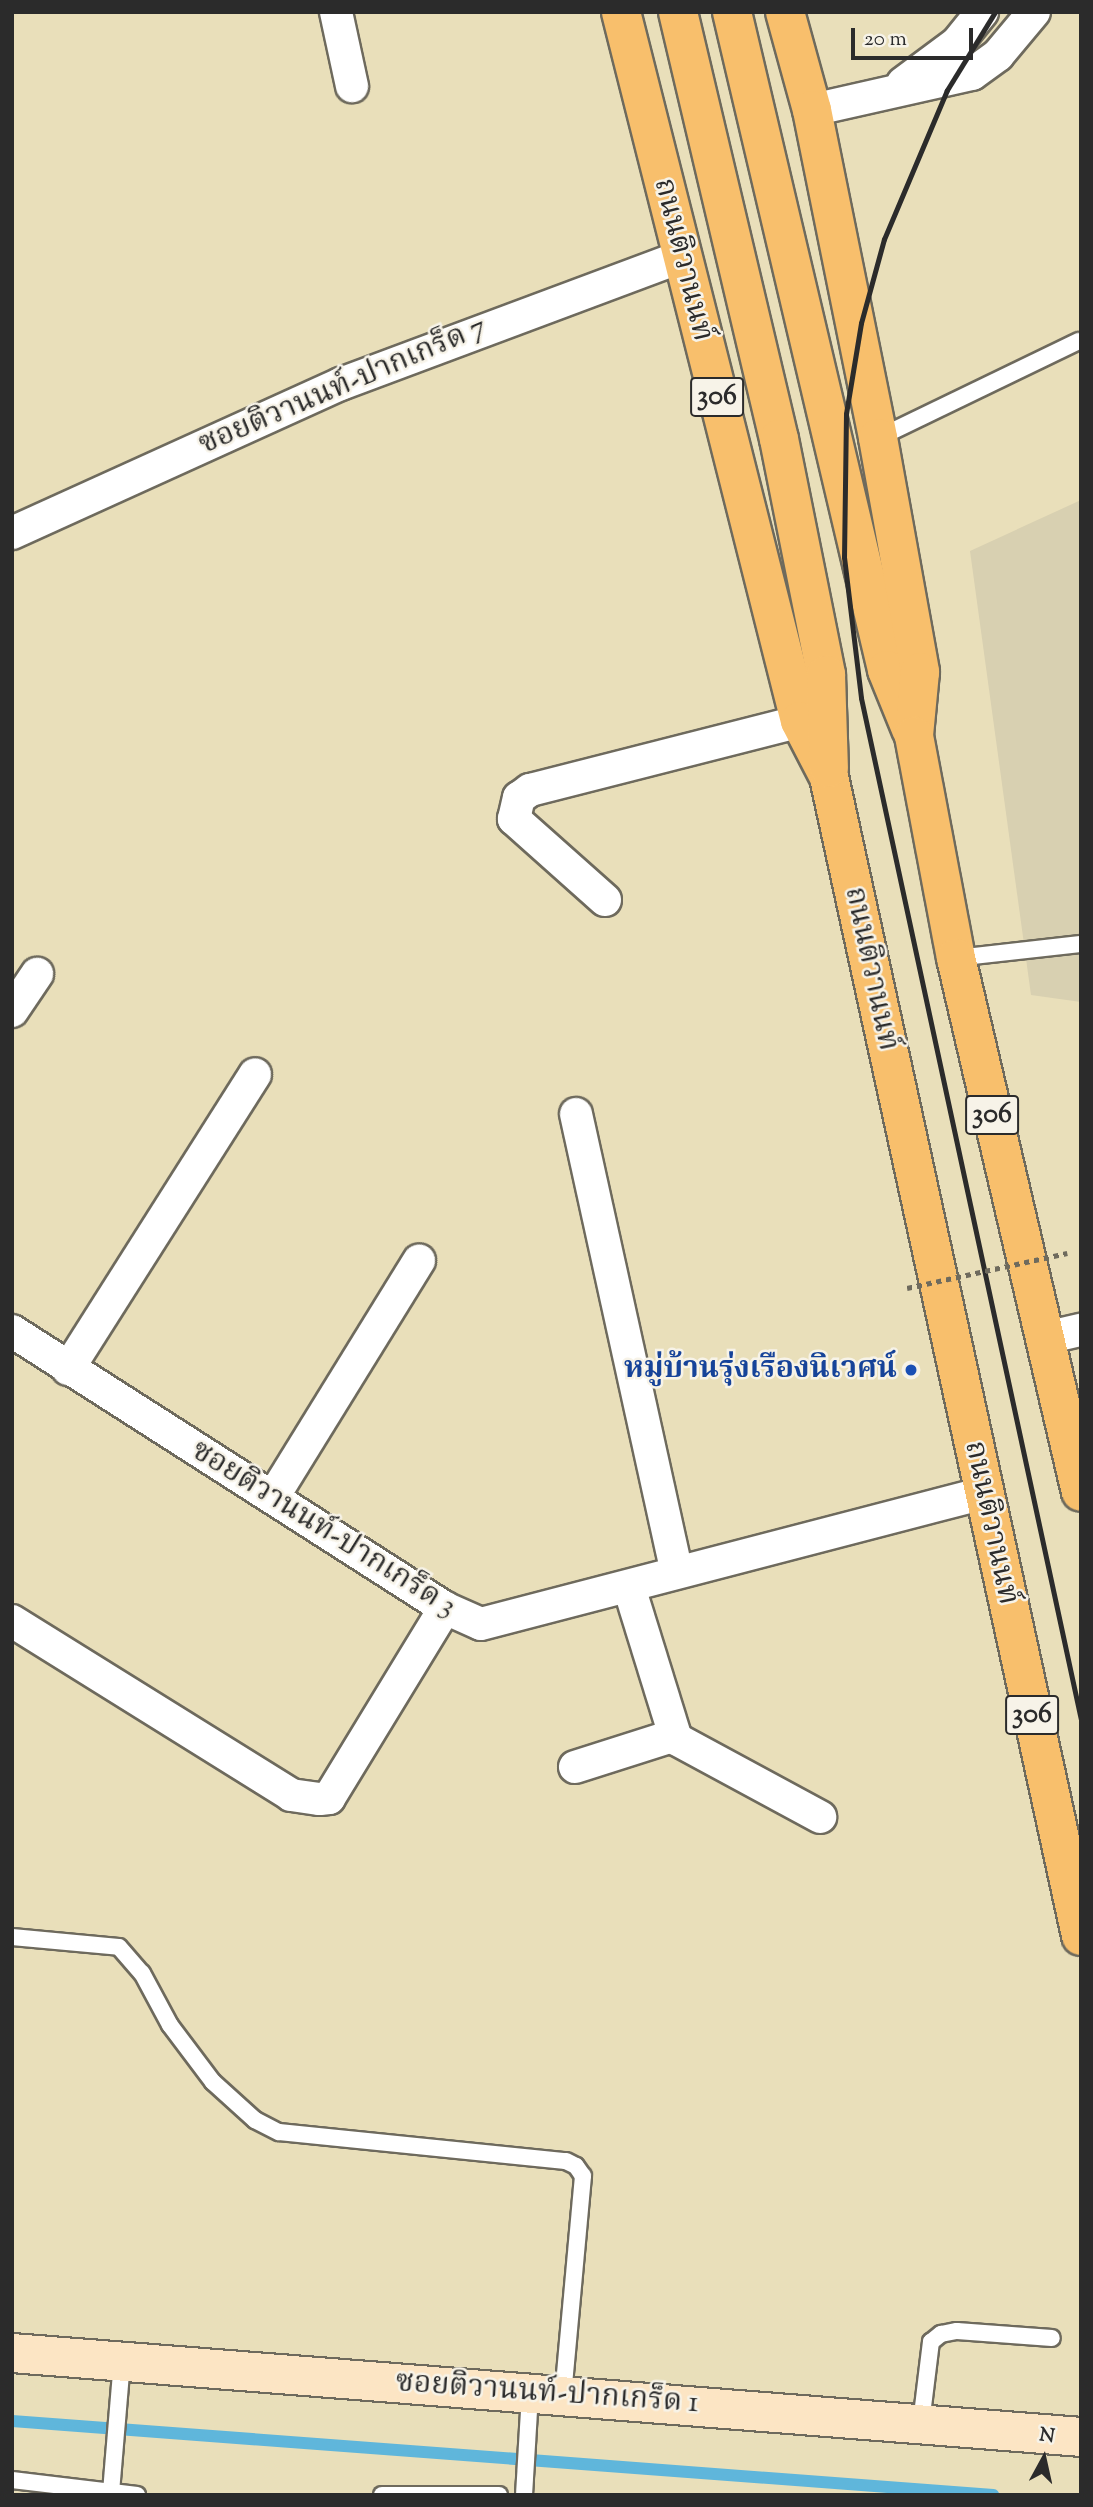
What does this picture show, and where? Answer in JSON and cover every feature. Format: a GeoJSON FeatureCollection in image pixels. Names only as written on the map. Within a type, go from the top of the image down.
{"type":"FeatureCollection","features":[{"type":"Feature","properties":{"kind":"main road","name":"ถนนติวานนท์"},"geometry":{"type":"LineString","coordinates":[[621,12],[680,257],[800,721],[829,777],[1081,1936]]}},
{"type":"Feature","properties":{"kind":"main road","name":"306"},"geometry":{"type":"LineString","coordinates":[[678,12],[785,465],[826,675],[829,777]]}},
{"type":"Feature","properties":{"kind":"main road","name":"306"},"geometry":{"type":"LineString","coordinates":[[732,12],[887,670],[914,736],[956,958],[1063,1334],[1081,1492]]}},
{"type":"Feature","properties":{"kind":"main road","name":"306"},"geometry":{"type":"LineString","coordinates":[[785,12],[812,110],[878,438],[920,672],[914,736]]}},
{"type":"Feature","properties":{"kind":"street"},"geometry":{"type":"LineString","coordinates":[[336,12],[352,86]]}},
{"type":"Feature","properties":{"kind":"street"},"geometry":{"type":"LineString","coordinates":[[887,93],[957,43],[982,12]]}},
{"type":"Feature","properties":{"kind":"street"},"geometry":{"type":"LineString","coordinates":[[812,110],[972,74],[998,55],[1034,12]]}},
{"type":"Feature","properties":{"kind":"street","name":"ซอยติวานนท์-ปากเกร็ด 7"},"geometry":{"type":"LineString","coordinates":[[12,533],[341,384],[680,257]]}},
{"type":"Feature","properties":{"kind":"street"},"geometry":{"type":"LineString","coordinates":[[605,900],[514,820],[519,798],[530,790],[800,721]]}},
{"type":"Feature","properties":{"kind":"street"},"geometry":{"type":"LineString","coordinates":[[12,1011],[37,974]]}},
{"type":"Feature","properties":{"kind":"street"},"geometry":{"type":"LineString","coordinates":[[68,1369],[255,1074]]}},
{"type":"Feature","properties":{"kind":"street"},"geometry":{"type":"LineString","coordinates":[[576,1114],[677,1572]]}},
{"type":"Feature","properties":{"kind":"street"},"geometry":{"type":"LineString","coordinates":[[273,1497],[419,1261]]}},
{"type":"Feature","properties":{"kind":"street","name":"ซอยติวานนท์-ปากเกร็ด 3"},"geometry":{"type":"LineString","coordinates":[[12,1332],[446,1608],[481,1624],[984,1493]]}},
{"type":"Feature","properties":{"kind":"street"},"geometry":{"type":"LineString","coordinates":[[629,1587],[673,1735],[685,1746],[820,1817]]}},
{"type":"Feature","properties":{"kind":"street"},"geometry":{"type":"LineString","coordinates":[[12,1621],[291,1795],[320,1799],[329,1798],[446,1608]]}},
{"type":"Feature","properties":{"kind":"street"},"geometry":{"type":"LineString","coordinates":[[576,1767],[673,1735]]}},
{"type":"Feature","properties":{"kind":"street","name":"ซอยติวานนท์-ปากเกร็ด 1"},"geometry":{"type":"LineString","coordinates":[[12,2353],[1081,2437]]}},
{"type":"Feature","properties":{"kind":"lane"},"geometry":{"type":"LineString","coordinates":[[878,438],[1079,341]]}},
{"type":"Feature","properties":{"kind":"lane"},"geometry":{"type":"LineString","coordinates":[[956,958],[1081,944]]}},
{"type":"Feature","properties":{"kind":"lane"},"geometry":{"type":"LineString","coordinates":[[12,1937],[119,1947],[142,1973],[170,2025],[213,2082],[255,2120],[279,2132],[566,2161],[576,2166],[583,2176],[547,2394],[524,2495]]}},
{"type":"Feature","properties":{"kind":"lane"},"geometry":{"type":"LineString","coordinates":[[921,2423],[931,2342],[941,2334],[957,2331],[1052,2338]]}},
{"type":"Feature","properties":{"kind":"lane"},"geometry":{"type":"LineString","coordinates":[[111,2492],[122,2360]]}},
{"type":"Feature","properties":{"kind":"lane"},"geometry":{"type":"LineString","coordinates":[[12,2480],[137,2495]]}},
{"type":"Feature","properties":{"kind":"lane"},"geometry":{"type":"LineString","coordinates":[[382,2495],[499,2495]]}},
{"type":"Feature","properties":{"kind":"path"},"geometry":{"type":"LineString","coordinates":[[907,1288],[1067,1253]]}},
{"type":"Feature","properties":{"kind":"shaded area"},"geometry":{"type":"Polygon","coordinates":[[[1081,500],[1081,1002],[1031,995],[970,551],[1081,500]]]}},
{"type":"Feature","properties":{"kind":"waterway"},"geometry":{"type":"LineString","coordinates":[[12,2421],[993,2495]]}},
{"type":"Feature","properties":{"kind":"railway"},"geometry":{"type":"LineString","coordinates":[[995,12],[947,90],[884,239],[861,323],[846,414],[844,557],[861,698],[1081,1720]]}},
{"type":"Feature","properties":{"kind":"place","name":"หมู่บ้านรุ่งเรืองนิเวศน์"},"geometry":{"type":"Point","coordinates":[911,1370]}}]}
